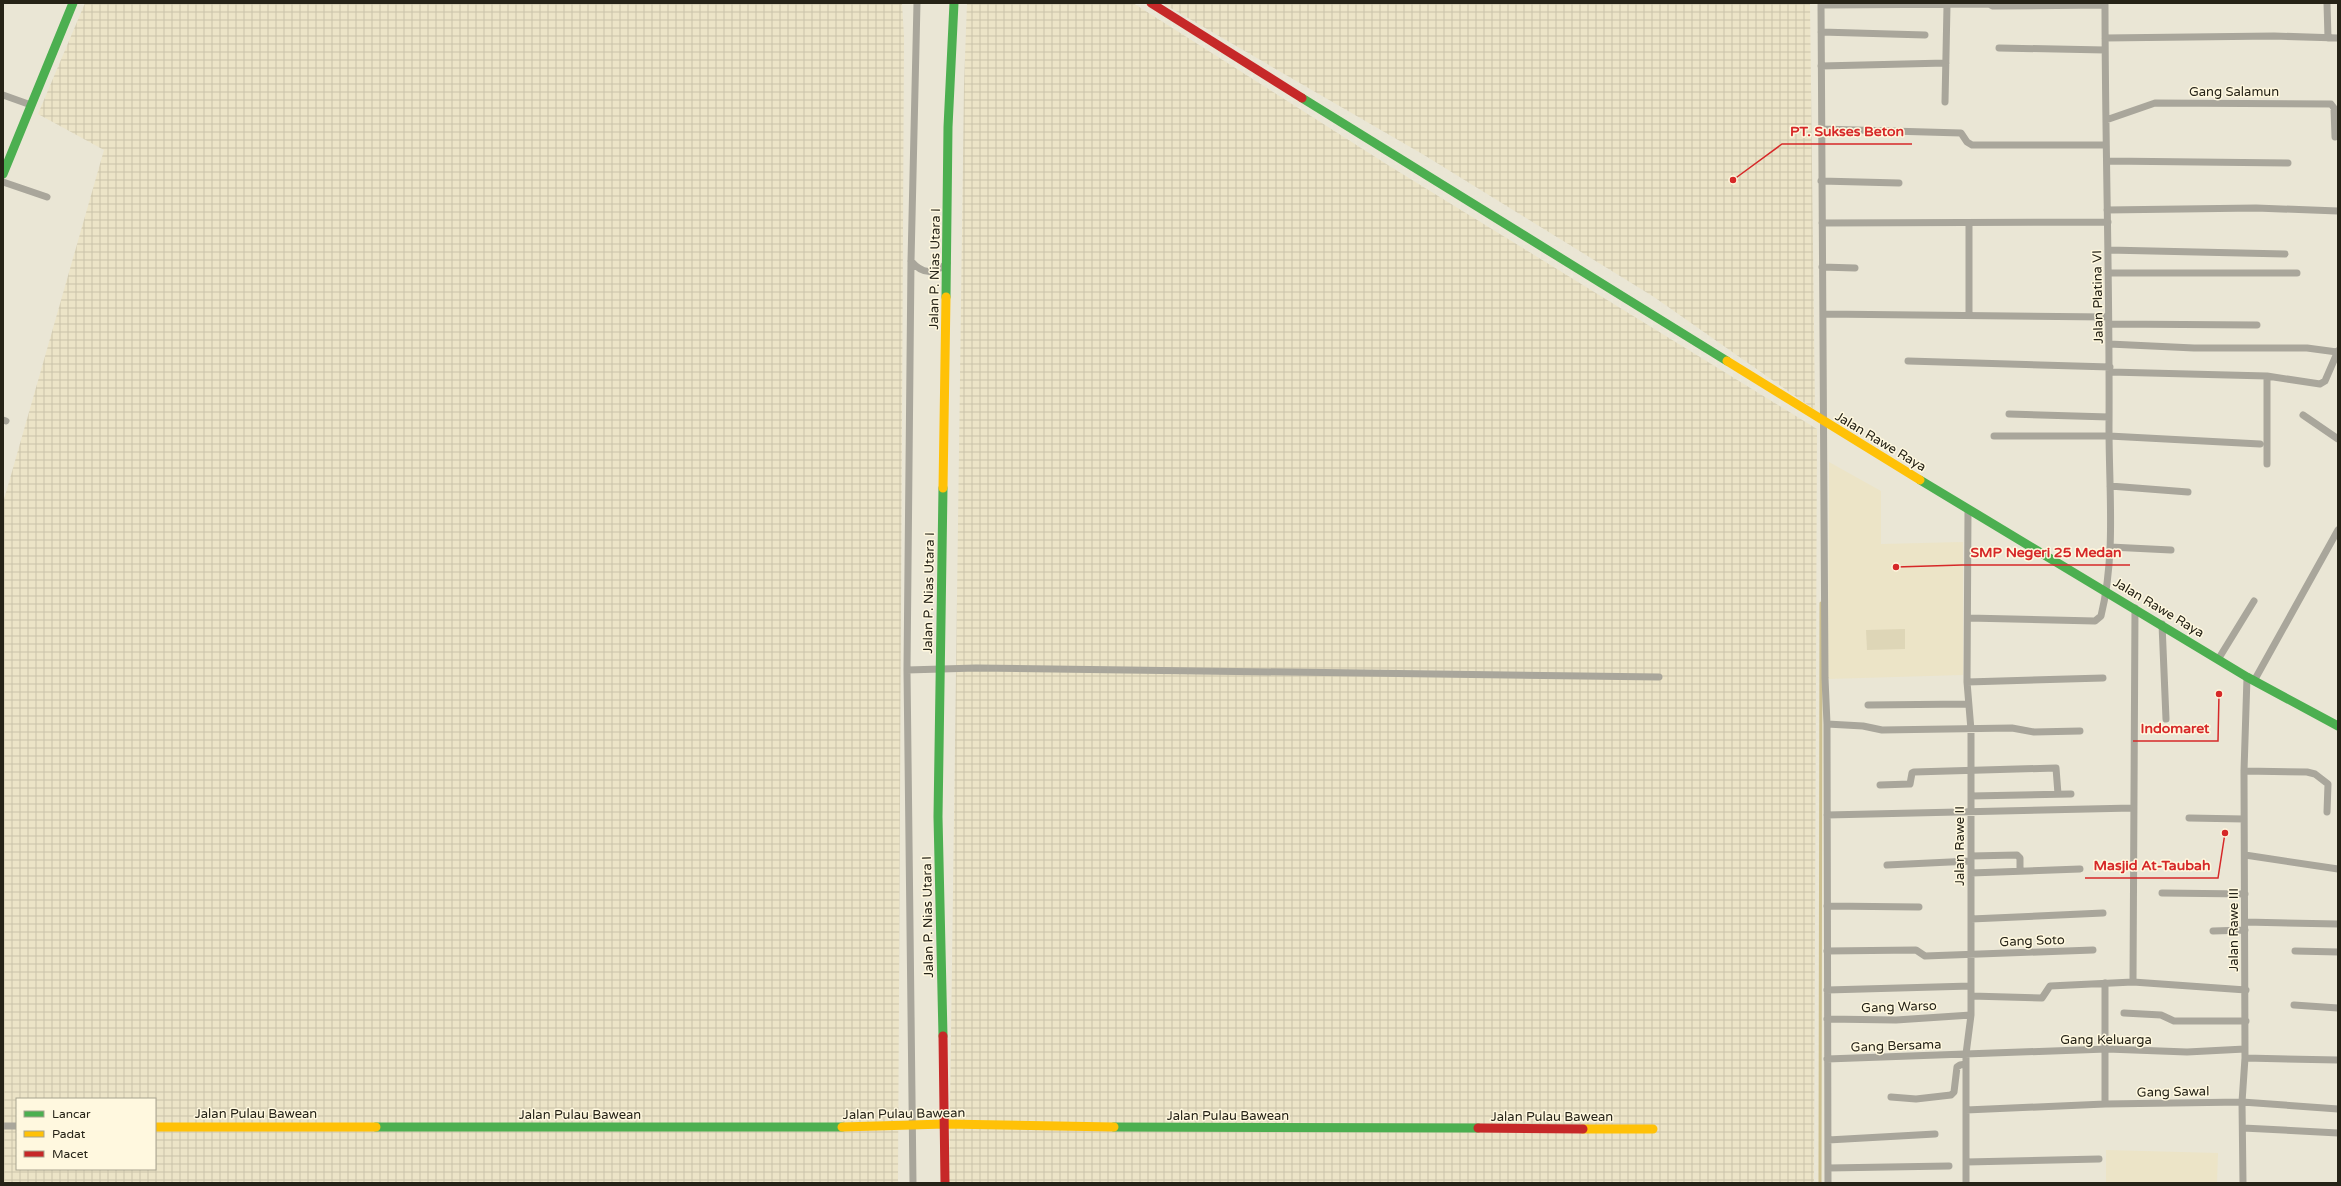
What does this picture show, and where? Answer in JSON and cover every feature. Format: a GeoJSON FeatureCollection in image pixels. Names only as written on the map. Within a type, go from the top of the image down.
{"type":"FeatureCollection","features":[{"type":"Feature","properties":{"kind":"street"},"geometry":{"type":"LineString","coordinates":[[3,174],[73,3]]}},
{"type":"Feature","properties":{"kind":"street","name":"Jalan P. Nias Utara I"},"geometry":{"type":"LineString","coordinates":[[913,1183],[914,1124],[907,670],[911,261],[917,3]]}},
{"type":"Feature","properties":{"kind":"street","name":"Jalan P. Nias Utara I"},"geometry":{"type":"LineString","coordinates":[[945,1183],[945,1124],[938,907],[948,127],[954,3]]}},
{"type":"Feature","properties":{"kind":"street","name":"Jalan Rawe Raya"},"geometry":{"type":"LineString","coordinates":[[1151,3],[1470,204],[1808,412],[1968,509],[2220,658],[2251,679],[2338,726]]}},
{"type":"Feature","properties":{"kind":"street"},"geometry":{"type":"LineString","coordinates":[[1828,1183],[1827,724],[1820,419],[1823,314],[1821,4],[1947,6],[1987,3],[1993,6],[2105,4]]}},
{"type":"Feature","properties":{"kind":"street"},"geometry":{"type":"LineString","coordinates":[[2327,3],[2328,38]]}},
{"type":"Feature","properties":{"kind":"street","name":"Jalan Platina VI"},"geometry":{"type":"LineString","coordinates":[[1968,618],[2095,621],[2101,616],[2107,591],[2110,547],[2110,369],[2105,4]]}},
{"type":"Feature","properties":{"kind":"street"},"geometry":{"type":"LineString","coordinates":[[1945,102],[1947,6]]}},
{"type":"Feature","properties":{"kind":"street"},"geometry":{"type":"LineString","coordinates":[[1821,32],[1925,35]]}},
{"type":"Feature","properties":{"kind":"street"},"geometry":{"type":"LineString","coordinates":[[2105,38],[2274,36],[2338,38]]}},
{"type":"Feature","properties":{"kind":"street"},"geometry":{"type":"LineString","coordinates":[[1999,48],[2105,50]]}},
{"type":"Feature","properties":{"kind":"street"},"geometry":{"type":"LineString","coordinates":[[1821,66],[1946,63]]}},
{"type":"Feature","properties":{"kind":"street"},"geometry":{"type":"LineString","coordinates":[[3,95],[31,105]]}},
{"type":"Feature","properties":{"kind":"street","name":"Gang Salamun"},"geometry":{"type":"LineString","coordinates":[[2106,120],[2155,103],[2331,104],[2334,108],[2335,136]]}},
{"type":"Feature","properties":{"kind":"street"},"geometry":{"type":"LineString","coordinates":[[1821,129],[1961,133],[1967,142],[1972,145],[2106,145]]}},
{"type":"Feature","properties":{"kind":"street"},"geometry":{"type":"LineString","coordinates":[[2107,161],[2288,163]]}},
{"type":"Feature","properties":{"kind":"street"},"geometry":{"type":"LineString","coordinates":[[1821,181],[1899,182]]}},
{"type":"Feature","properties":{"kind":"street"},"geometry":{"type":"LineString","coordinates":[[3,182],[47,197]]}},
{"type":"Feature","properties":{"kind":"street"},"geometry":{"type":"LineString","coordinates":[[2107,210],[2256,208],[2338,211]]}},
{"type":"Feature","properties":{"kind":"street"},"geometry":{"type":"LineString","coordinates":[[1822,223],[2108,222]]}},
{"type":"Feature","properties":{"kind":"street"},"geometry":{"type":"LineString","coordinates":[[1969,223],[1969,314]]}},
{"type":"Feature","properties":{"kind":"street"},"geometry":{"type":"LineString","coordinates":[[2108,250],[2285,254]]}},
{"type":"Feature","properties":{"kind":"street"},"geometry":{"type":"LineString","coordinates":[[911,261],[918,269],[929,273],[939,270],[947,263]]}},
{"type":"Feature","properties":{"kind":"street"},"geometry":{"type":"LineString","coordinates":[[1822,267],[1856,268]]}},
{"type":"Feature","properties":{"kind":"street"},"geometry":{"type":"LineString","coordinates":[[2108,273],[2297,273]]}},
{"type":"Feature","properties":{"kind":"street"},"geometry":{"type":"LineString","coordinates":[[1823,314],[1969,314],[2258,325]]}},
{"type":"Feature","properties":{"kind":"street"},"geometry":{"type":"LineString","coordinates":[[1908,361],[2267,376],[2323,384],[2337,352],[2307,348],[2194,348],[2109,344]]}},
{"type":"Feature","properties":{"kind":"street"},"geometry":{"type":"LineString","coordinates":[[2267,376],[2267,464]]}},
{"type":"Feature","properties":{"kind":"street"},"geometry":{"type":"LineString","coordinates":[[2009,414],[2109,417]]}},
{"type":"Feature","properties":{"kind":"street"},"geometry":{"type":"LineString","coordinates":[[2303,415],[2338,439]]}},
{"type":"Feature","properties":{"kind":"street"},"geometry":{"type":"LineString","coordinates":[[1994,436],[2109,436],[2260,444]]}},
{"type":"Feature","properties":{"kind":"street"},"geometry":{"type":"LineString","coordinates":[[2110,486],[2188,492]]}},
{"type":"Feature","properties":{"kind":"street","name":"Jalan Rawe II"},"geometry":{"type":"LineString","coordinates":[[1966,1183],[1966,1054],[1971,1015],[1971,730],[1967,682],[1968,509]]}},
{"type":"Feature","properties":{"kind":"street"},"geometry":{"type":"LineString","coordinates":[[2251,679],[2338,530]]}},
{"type":"Feature","properties":{"kind":"street"},"geometry":{"type":"LineString","coordinates":[[2110,547],[2171,550]]}},
{"type":"Feature","properties":{"kind":"street"},"geometry":{"type":"LineString","coordinates":[[2220,658],[2254,601]]}},
{"type":"Feature","properties":{"kind":"street"},"geometry":{"type":"LineString","coordinates":[[2133,982],[2135,914],[2133,808],[2135,608]]}},
{"type":"Feature","properties":{"kind":"street"},"geometry":{"type":"LineString","coordinates":[[2162,624],[2166,719]]}},
{"type":"Feature","properties":{"kind":"street"},"geometry":{"type":"LineString","coordinates":[[907,670],[976,668],[1659,677]]}},
{"type":"Feature","properties":{"kind":"street"},"geometry":{"type":"LineString","coordinates":[[1967,682],[2103,678]]}},
{"type":"Feature","properties":{"kind":"street","name":"Jalan Rawe III"},"geometry":{"type":"LineString","coordinates":[[2243,1183],[2242,1102],[2246,1058],[2244,771],[2251,679]]}},
{"type":"Feature","properties":{"kind":"street"},"geometry":{"type":"LineString","coordinates":[[1868,705],[1968,704]]}},
{"type":"Feature","properties":{"kind":"street"},"geometry":{"type":"LineString","coordinates":[[1827,724],[1863,726],[1882,730],[1971,730],[2012,728],[2034,732],[2080,731]]}},
{"type":"Feature","properties":{"kind":"street"},"geometry":{"type":"LineString","coordinates":[[1880,785],[1910,784],[1912,773],[1914,772],[2056,768],[2058,794]]}},
{"type":"Feature","properties":{"kind":"street"},"geometry":{"type":"LineString","coordinates":[[2244,771],[2315,774],[2328,784],[2327,812]]}},
{"type":"Feature","properties":{"kind":"street"},"geometry":{"type":"LineString","coordinates":[[1971,796],[2071,794]]}},
{"type":"Feature","properties":{"kind":"street"},"geometry":{"type":"LineString","coordinates":[[1827,815],[2133,808]]}},
{"type":"Feature","properties":{"kind":"street"},"geometry":{"type":"LineString","coordinates":[[2189,818],[2244,819]]}},
{"type":"Feature","properties":{"kind":"street"},"geometry":{"type":"LineString","coordinates":[[1887,865],[2016,855],[2020,858],[2020,871]]}},
{"type":"Feature","properties":{"kind":"street"},"geometry":{"type":"LineString","coordinates":[[2245,855],[2338,869]]}},
{"type":"Feature","properties":{"kind":"street"},"geometry":{"type":"LineString","coordinates":[[1971,872],[2080,870]]}},
{"type":"Feature","properties":{"kind":"street"},"geometry":{"type":"LineString","coordinates":[[2162,893],[2245,894]]}},
{"type":"Feature","properties":{"kind":"street"},"geometry":{"type":"LineString","coordinates":[[1827,906],[1919,907]]}},
{"type":"Feature","properties":{"kind":"street"},"geometry":{"type":"LineString","coordinates":[[1971,918],[2102,913]]}},
{"type":"Feature","properties":{"kind":"street"},"geometry":{"type":"LineString","coordinates":[[2213,931],[2245,926],[2338,924]]}},
{"type":"Feature","properties":{"kind":"street","name":"Gang Soto"},"geometry":{"type":"LineString","coordinates":[[1827,951],[1916,950],[1925,956],[2093,950]]}},
{"type":"Feature","properties":{"kind":"street"},"geometry":{"type":"LineString","coordinates":[[2295,950],[2338,952]]}},
{"type":"Feature","properties":{"kind":"street"},"geometry":{"type":"LineString","coordinates":[[1971,996],[2042,998],[2050,986],[2133,982],[2246,990]]}},
{"type":"Feature","properties":{"kind":"street"},"geometry":{"type":"LineString","coordinates":[[2105,983],[2105,1104]]}},
{"type":"Feature","properties":{"kind":"street"},"geometry":{"type":"LineString","coordinates":[[1827,990],[1971,986]]}},
{"type":"Feature","properties":{"kind":"street"},"geometry":{"type":"LineString","coordinates":[[2294,1005],[2338,1008]]}},
{"type":"Feature","properties":{"kind":"street"},"geometry":{"type":"LineString","coordinates":[[2124,1013],[2161,1015],[2174,1021],[2246,1021]]}},
{"type":"Feature","properties":{"kind":"street","name":"Gang Warso"},"geometry":{"type":"LineString","coordinates":[[1827,1019],[1896,1020],[1971,1015]]}},
{"type":"Feature","properties":{"kind":"street","name":"Gang Keluarga"},"geometry":{"type":"LineString","coordinates":[[1966,1054],[2105,1049],[2187,1052],[2245,1049]]}},
{"type":"Feature","properties":{"kind":"street","name":"Gang Bersama"},"geometry":{"type":"LineString","coordinates":[[1827,1059],[1966,1054]]}},
{"type":"Feature","properties":{"kind":"street"},"geometry":{"type":"LineString","coordinates":[[2246,1058],[2338,1060]]}},
{"type":"Feature","properties":{"kind":"street"},"geometry":{"type":"LineString","coordinates":[[1891,1097],[1916,1099],[1951,1095],[1954,1092],[1957,1067],[1966,1064]]}},
{"type":"Feature","properties":{"kind":"street","name":"Gang Sawal"},"geometry":{"type":"LineString","coordinates":[[1966,1110],[2105,1104],[2242,1102],[2338,1109]]}},
{"type":"Feature","properties":{"kind":"street","name":"Jalan Pulau Bawean"},"geometry":{"type":"LineString","coordinates":[[156,1127],[834,1127],[945,1124],[1081,1127],[1653,1129]]}},
{"type":"Feature","properties":{"kind":"street"},"geometry":{"type":"LineString","coordinates":[[3,1126],[16,1126]]}},
{"type":"Feature","properties":{"kind":"street"},"geometry":{"type":"LineString","coordinates":[[2243,1128],[2338,1133]]}},
{"type":"Feature","properties":{"kind":"street"},"geometry":{"type":"LineString","coordinates":[[1828,1140],[1935,1134]]}},
{"type":"Feature","properties":{"kind":"street"},"geometry":{"type":"LineString","coordinates":[[1966,1162],[2099,1159]]}},
{"type":"Feature","properties":{"kind":"street"},"geometry":{"type":"LineString","coordinates":[[1828,1168],[1948,1166]]}},
{"type":"Feature","properties":{"kind":"shaded area"},"geometry":{"type":"Polygon","coordinates":[[[85,3],[902,3],[904,36],[898,1183],[3,1183],[3,503],[104,150],[38,114],[85,3]]]}},
{"type":"Feature","properties":{"kind":"shaded area"},"geometry":{"type":"Polygon","coordinates":[[[967,3],[1133,3],[1391,167],[1817,429],[1814,1183],[949,1183],[964,85],[967,3]]]}},
{"type":"Feature","properties":{"kind":"shaded area"},"geometry":{"type":"Polygon","coordinates":[[[1162,3],[1810,3],[1815,410],[1654,297],[1424,155],[1162,3]]]}},
{"type":"Feature","properties":{"kind":"shaded area"},"geometry":{"type":"Polygon","coordinates":[[[1829,462],[1881,491],[1881,544],[1963,542],[1963,675],[1828,679],[1829,462]]]}},
{"type":"Feature","properties":{"kind":"shaded area"},"geometry":{"type":"Polygon","coordinates":[[[1905,629],[1905,649],[1867,650],[1866,630],[1905,629]]]}},
{"type":"Feature","properties":{"kind":"shaded area"},"geometry":{"type":"Polygon","coordinates":[[[2106,1150],[2218,1153],[2217,1183],[2106,1183],[2106,1150]]]}},
{"type":"Feature","properties":{"kind":"waterway"},"geometry":{"type":"LineString","coordinates":[[1820,1183],[1821,603]]}},
{"type":"Feature","properties":{"kind":"traffic: fast"},"geometry":{"type":"LineString","coordinates":[[3,174],[73,3]]}},
{"type":"Feature","properties":{"kind":"traffic: fast"},"geometry":{"type":"LineString","coordinates":[[946,297],[948,127],[954,3]]}},
{"type":"Feature","properties":{"kind":"traffic: fast"},"geometry":{"type":"LineString","coordinates":[[1302,98],[1727,361]]}},
{"type":"Feature","properties":{"kind":"traffic: fast"},"geometry":{"type":"LineString","coordinates":[[1920,480],[2247,677],[2338,726]]}},
{"type":"Feature","properties":{"kind":"traffic: fast"},"geometry":{"type":"LineString","coordinates":[[943,488],[938,817],[943,1036]]}},
{"type":"Feature","properties":{"kind":"traffic: fast"},"geometry":{"type":"LineString","coordinates":[[376,1127],[842,1127]]}},
{"type":"Feature","properties":{"kind":"traffic: fast"},"geometry":{"type":"LineString","coordinates":[[1114,1127],[1478,1128]]}},
{"type":"Feature","properties":{"kind":"traffic: slow"},"geometry":{"type":"LineString","coordinates":[[943,488],[946,297]]}},
{"type":"Feature","properties":{"kind":"traffic: slow"},"geometry":{"type":"LineString","coordinates":[[1727,361],[1920,480]]}},
{"type":"Feature","properties":{"kind":"traffic: slow"},"geometry":{"type":"LineString","coordinates":[[842,1127],[945,1124],[1114,1127]]}},
{"type":"Feature","properties":{"kind":"traffic: slow"},"geometry":{"type":"LineString","coordinates":[[156,1127],[376,1127]]}},
{"type":"Feature","properties":{"kind":"traffic: slow"},"geometry":{"type":"LineString","coordinates":[[1583,1129],[1653,1129]]}},
{"type":"Feature","properties":{"kind":"traffic: jam"},"geometry":{"type":"LineString","coordinates":[[1151,3],[1302,98]]}},
{"type":"Feature","properties":{"kind":"traffic: jam"},"geometry":{"type":"LineString","coordinates":[[943,1036],[945,1183]]}},
{"type":"Feature","properties":{"kind":"traffic: jam"},"geometry":{"type":"LineString","coordinates":[[1478,1128],[1583,1129]]}},
{"type":"Feature","properties":{"kind":"place","name":"PT. Sukses Beton"},"geometry":{"type":"Point","coordinates":[1733,180]}},
{"type":"Feature","properties":{"kind":"place","name":"SMP Negeri 25 Medan"},"geometry":{"type":"Point","coordinates":[1896,567]}},
{"type":"Feature","properties":{"kind":"place","name":"Indomaret"},"geometry":{"type":"Point","coordinates":[2219,694]}},
{"type":"Feature","properties":{"kind":"place","name":"Masjid At-Taubah"},"geometry":{"type":"Point","coordinates":[2225,833]}}]}
